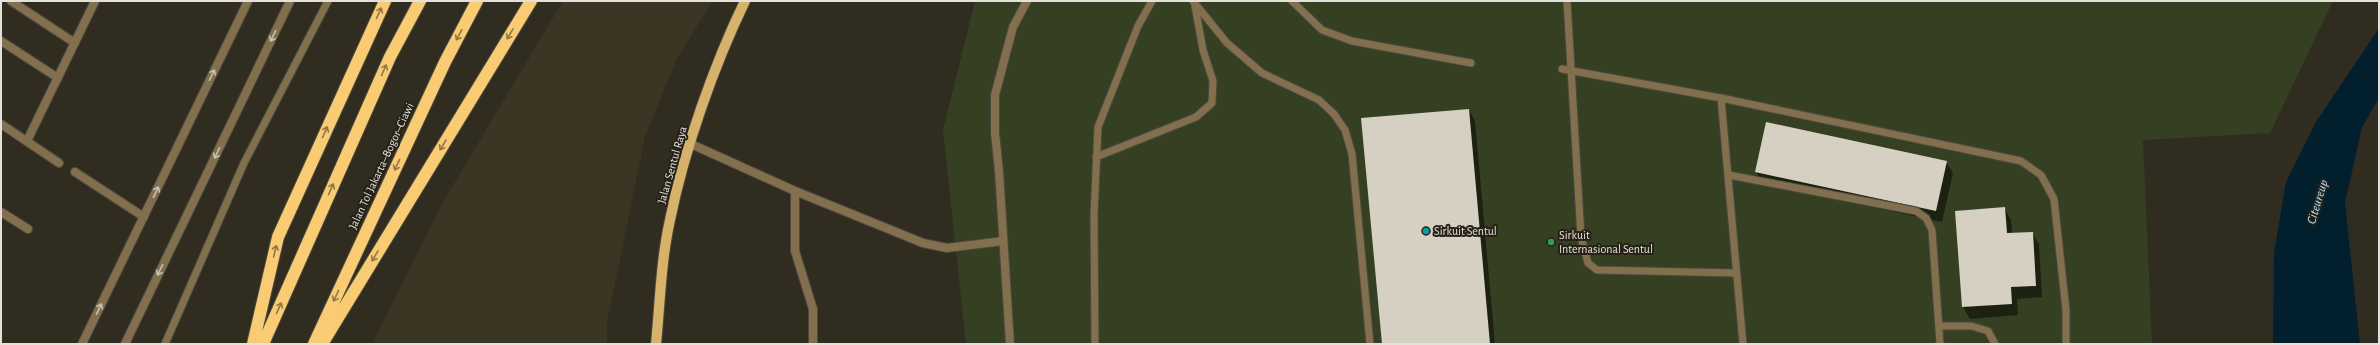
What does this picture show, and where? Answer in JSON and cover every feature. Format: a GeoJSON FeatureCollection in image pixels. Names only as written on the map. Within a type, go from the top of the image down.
{"type":"FeatureCollection","features":[{"type":"Feature","properties":{"kind":"highway"},"geometry":{"type":"LineString","coordinates":[[254,344],[278,237],[385,1]]}},
{"type":"Feature","properties":{"kind":"highway"},"geometry":{"type":"LineString","coordinates":[[263,344],[390,57],[420,1]]}},
{"type":"Feature","properties":{"kind":"highway","name":"Jalan Tol Jakarta–Bogor–Ciawi"},"geometry":{"type":"LineString","coordinates":[[314,344],[445,62],[478,1]]}},
{"type":"Feature","properties":{"kind":"highway"},"geometry":{"type":"LineString","coordinates":[[322,344],[531,1]]}},
{"type":"Feature","properties":{"kind":"main road","name":"Jalan Sentul Raya"},"geometry":{"type":"LineString","coordinates":[[656,344],[670,220],[691,144],[721,55],[745,1]]}},
{"type":"Feature","properties":{"kind":"street"},"geometry":{"type":"LineString","coordinates":[[11,1],[75,43]]}},
{"type":"Feature","properties":{"kind":"street"},"geometry":{"type":"LineString","coordinates":[[27,141],[95,1]]}},
{"type":"Feature","properties":{"kind":"street"},"geometry":{"type":"LineString","coordinates":[[82,344],[248,1]]}},
{"type":"Feature","properties":{"kind":"street"},"geometry":{"type":"LineString","coordinates":[[125,344],[290,1]]}},
{"type":"Feature","properties":{"kind":"street"},"geometry":{"type":"LineString","coordinates":[[1010,344],[999,171],[995,133],[995,96],[1013,27],[1027,1]]}},
{"type":"Feature","properties":{"kind":"street"},"geometry":{"type":"LineString","coordinates":[[1,41],[58,78]]}},
{"type":"Feature","properties":{"kind":"street"},"geometry":{"type":"LineString","coordinates":[[1,124],[59,163]]}},
{"type":"Feature","properties":{"kind":"street"},"geometry":{"type":"LineString","coordinates":[[691,144],[795,191],[923,243],[947,248],[1003,241]]}},
{"type":"Feature","properties":{"kind":"street"},"geometry":{"type":"LineString","coordinates":[[75,172],[144,217]]}},
{"type":"Feature","properties":{"kind":"street"},"geometry":{"type":"LineString","coordinates":[[795,191],[795,251],[813,309],[813,344]]}},
{"type":"Feature","properties":{"kind":"street"},"geometry":{"type":"LineString","coordinates":[[1,212],[28,229]]}},
{"type":"Feature","properties":{"kind":"lane"},"geometry":{"type":"LineString","coordinates":[[165,344],[244,163],[328,1]]}},
{"type":"Feature","properties":{"kind":"lane"},"geometry":{"type":"LineString","coordinates":[[1095,344],[1094,215],[1098,127],[1138,26],[1152,1]]}},
{"type":"Feature","properties":{"kind":"lane"},"geometry":{"type":"LineString","coordinates":[[1292,1],[1322,30],[1352,42],[1471,63]]}},
{"type":"Feature","properties":{"kind":"lane"},"geometry":{"type":"LineString","coordinates":[[1567,1],[1573,71],[1581,236],[1588,263],[1597,270],[1736,273]]}},
{"type":"Feature","properties":{"kind":"lane"},"geometry":{"type":"LineString","coordinates":[[1096,157],[1196,117],[1212,103],[1214,80],[1203,50],[1194,3]]}},
{"type":"Feature","properties":{"kind":"lane"},"geometry":{"type":"LineString","coordinates":[[1194,3],[1227,43],[1262,73],[1319,100],[1334,114],[1345,130],[1352,154],[1370,344]]}},
{"type":"Feature","properties":{"kind":"lane"},"geometry":{"type":"LineString","coordinates":[[1562,69],[1721,98],[2021,161],[2041,175],[2054,199],[2066,310],[2066,344]]}},
{"type":"Feature","properties":{"kind":"lane"},"geometry":{"type":"LineString","coordinates":[[1721,98],[1743,344]]}},
{"type":"Feature","properties":{"kind":"lane"},"geometry":{"type":"LineString","coordinates":[[1729,175],[1916,211],[1926,218],[1932,230],[1940,344]]}},
{"type":"Feature","properties":{"kind":"lane"},"geometry":{"type":"LineString","coordinates":[[1939,326],[1971,326],[1988,331],[1995,344]]}},
{"type":"Feature","properties":{"kind":"shaded area"},"geometry":{"type":"Polygon","coordinates":[[[563,1],[713,1],[677,58],[645,137],[607,323],[607,344],[372,344],[443,202],[563,1]]]}},
{"type":"Feature","properties":{"kind":"green space","name":"Sirkuit Internasional Sentul"},"geometry":{"type":"Polygon","coordinates":[[[975,1],[2333,1],[2270,133],[2143,140],[2152,344],[966,344],[943,130],[975,1]]]}},
{"type":"Feature","properties":{"kind":"water","name":"Citeureup"},"geometry":{"type":"Polygon","coordinates":[[[2379,28],[2379,98],[2362,127],[2345,203],[2360,344],[2273,344],[2274,253],[2286,182],[2316,122],[2379,28]]]}},
{"type":"Feature","properties":{"kind":"building","name":"Sirkuit Sentul"},"geometry":{"type":"Polygon","coordinates":[[[1469,109],[1490,344],[1382,344],[1361,118],[1469,109]]]}},
{"type":"Feature","properties":{"kind":"building"},"geometry":{"type":"Polygon","coordinates":[[[1766,122],[1947,161],[1936,211],[1755,172],[1766,122]]]}},
{"type":"Feature","properties":{"kind":"building"},"geometry":{"type":"Polygon","coordinates":[[[2005,207],[2007,233],[2033,232],[2036,286],[2011,287],[2012,304],[1962,307],[1955,211],[2005,207]]]}},
{"type":"Feature","properties":{"kind":"place","name":"Sirkuit Sentul"},"geometry":{"type":"Point","coordinates":[1426,231]}},
{"type":"Feature","properties":{"kind":"place","name":"Sirkuit Internasional Sentul"},"geometry":{"type":"Point","coordinates":[1551,242]}}]}
